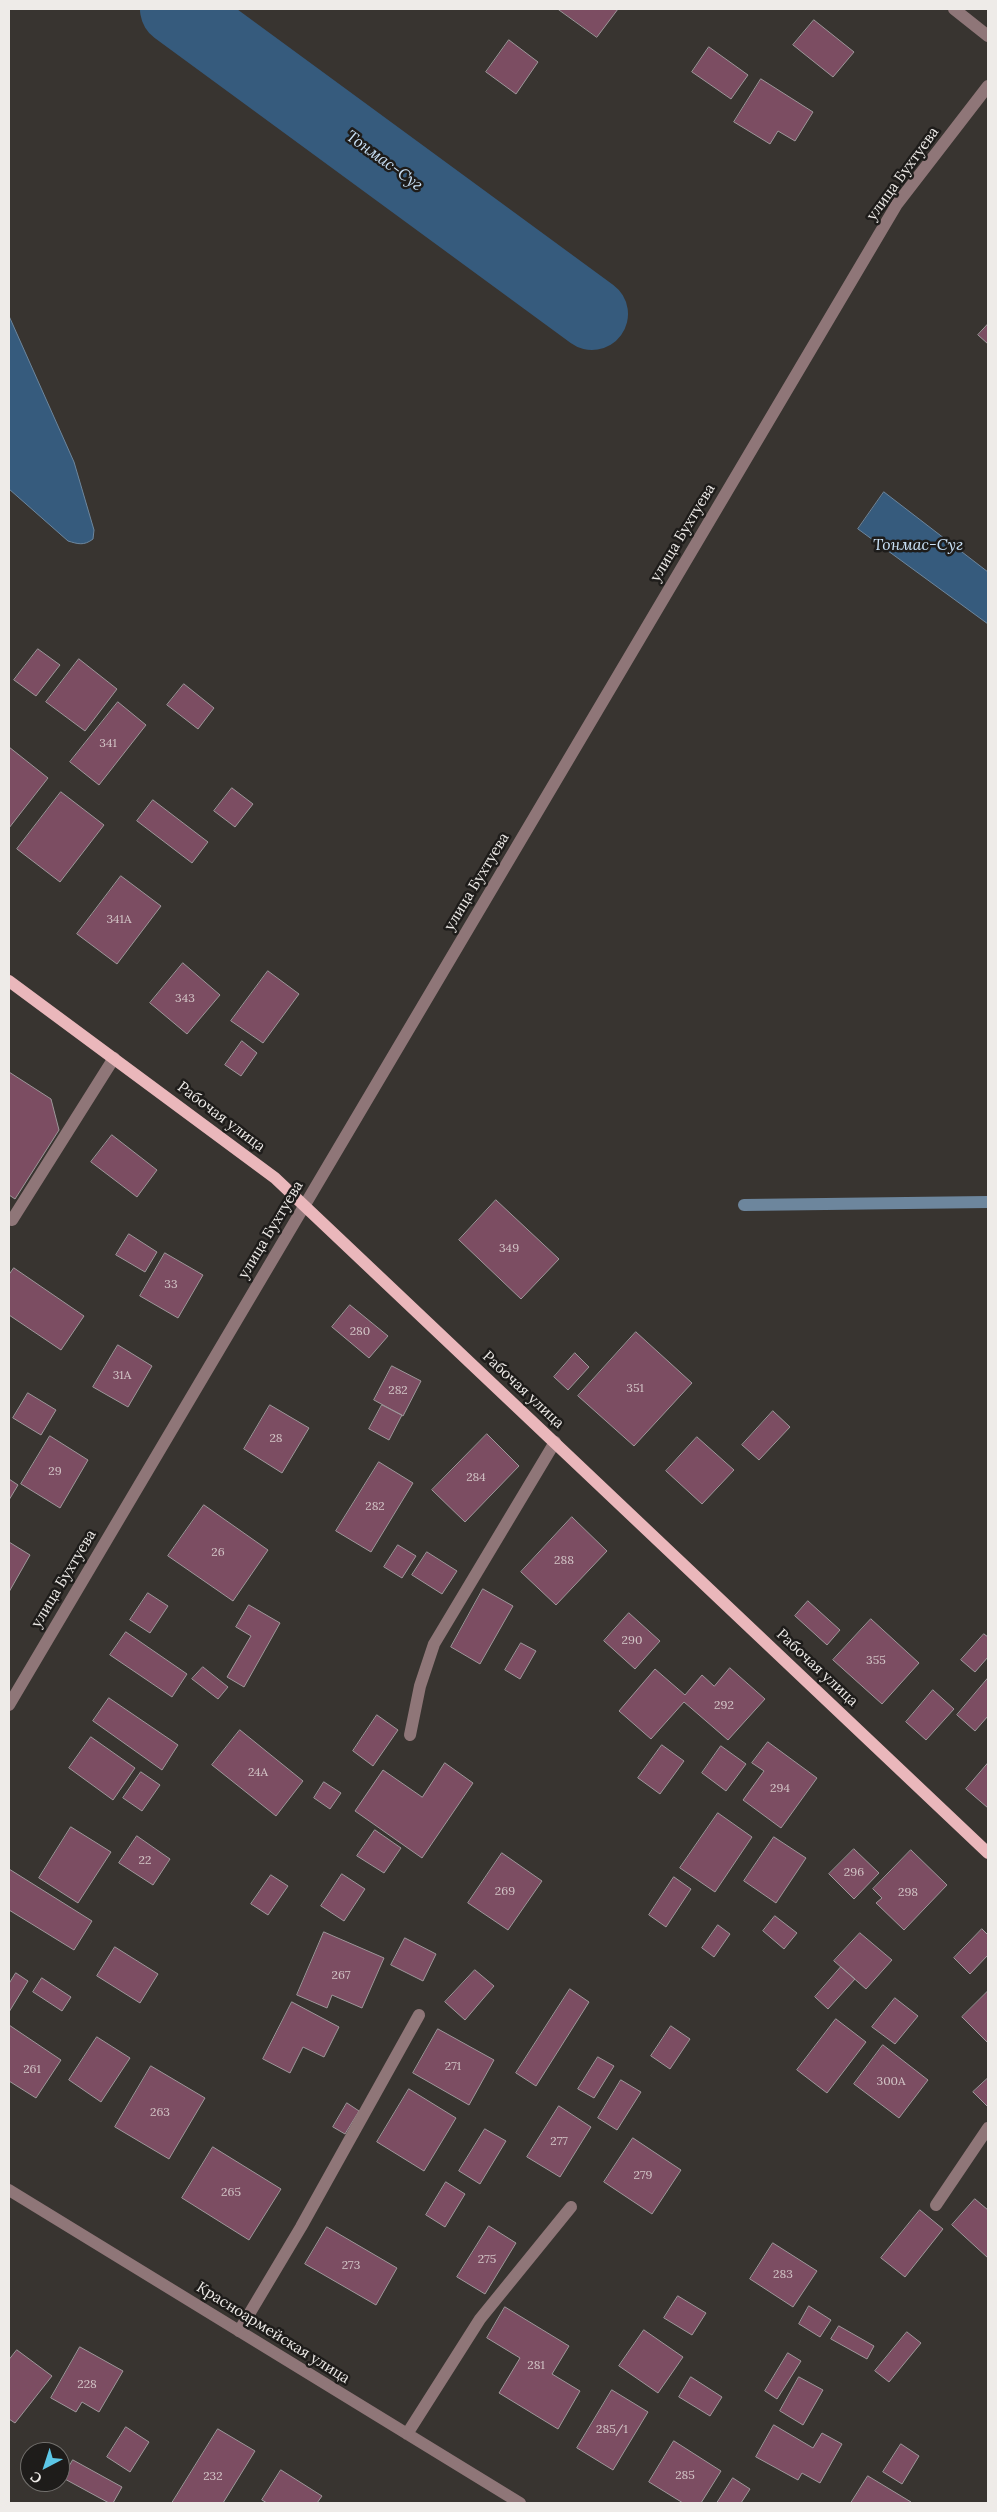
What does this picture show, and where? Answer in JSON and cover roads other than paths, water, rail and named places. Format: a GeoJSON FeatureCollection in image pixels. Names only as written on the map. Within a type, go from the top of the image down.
{"type":"FeatureCollection","features":[{"type":"Feature","properties":{"kind":"main road","name":"Рабочая улица"},"geometry":{"type":"LineString","coordinates":[[9,981],[275,1178],[988,1853]]}},
{"type":"Feature","properties":{"kind":"street"},"geometry":{"type":"LineString","coordinates":[[954,9],[988,36]]}},
{"type":"Feature","properties":{"kind":"street","name":"улица Бухтуева"},"geometry":{"type":"LineString","coordinates":[[9,1705],[897,204],[988,86]]}},
{"type":"Feature","properties":{"kind":"street"},"geometry":{"type":"LineString","coordinates":[[9,1219],[12,1220],[114,1058]]}},
{"type":"Feature","properties":{"kind":"street"},"geometry":{"type":"LineString","coordinates":[[410,1735],[420,1686],[434,1644],[555,1442]]}},
{"type":"Feature","properties":{"kind":"street"},"geometry":{"type":"LineString","coordinates":[[239,2331],[301,2227],[419,2015]]}},
{"type":"Feature","properties":{"kind":"street"},"geometry":{"type":"LineString","coordinates":[[936,2205],[988,2128]]}},
{"type":"Feature","properties":{"kind":"street","name":"Красноармейская улица"},"geometry":{"type":"LineString","coordinates":[[9,2190],[520,2503]]}},
{"type":"Feature","properties":{"kind":"street"},"geometry":{"type":"LineString","coordinates":[[407,2434],[480,2319],[571,2207]]}},
{"type":"Feature","properties":{"kind":"water"},"geometry":{"type":"Polygon","coordinates":[[[9,316],[74,462],[94,530],[93,539],[87,543],[78,544],[68,541],[9,489],[9,316]]]}},
{"type":"Feature","properties":{"kind":"water","name":"Тонмас-Суг"},"geometry":{"type":"Polygon","coordinates":[[[884,492],[988,572],[988,624],[858,529],[884,492]]]}},
{"type":"Feature","properties":{"kind":"waterway","name":"Тонмас-Суг"},"geometry":{"type":"LineString","coordinates":[[176,9],[592,314]]}},
{"type":"Feature","properties":{"kind":"waterway"},"geometry":{"type":"LineString","coordinates":[[744,1205],[988,1202]]}}]}
